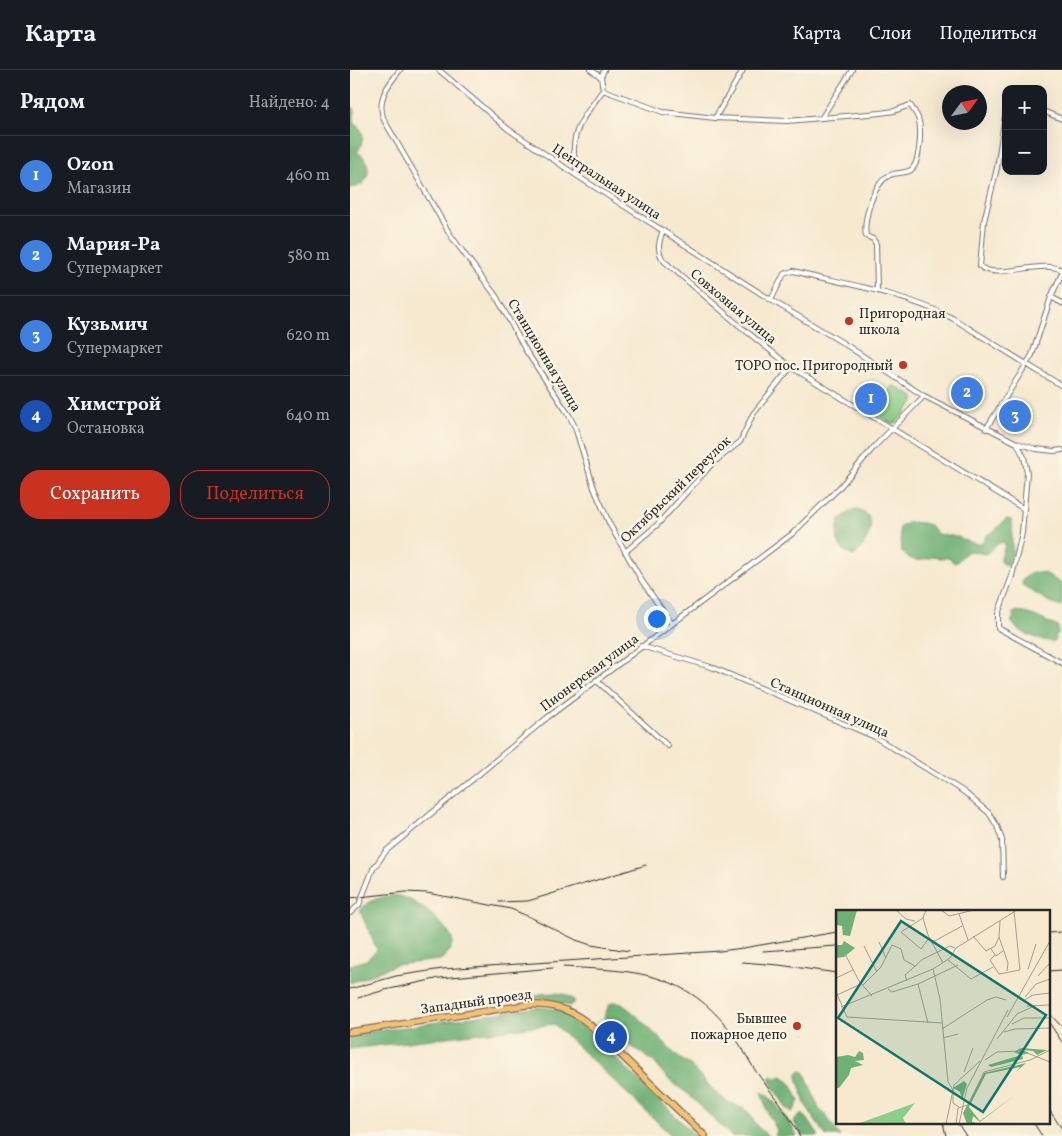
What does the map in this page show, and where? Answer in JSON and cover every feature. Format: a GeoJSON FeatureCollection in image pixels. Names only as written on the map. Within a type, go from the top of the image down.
{"type":"FeatureCollection","features":[{"type":"Feature","properties":{"kind":"main road","name":"Западный проезд"},"geometry":{"type":"LineString","coordinates":[[350,1032],[526,1005],[547,1005],[561,1008],[574,1013],[589,1024],[705,1136]]}},
{"type":"Feature","properties":{"kind":"street","name":"Станционная улица"},"geometry":{"type":"LineString","coordinates":[[400,70],[385,92],[380,107],[388,128],[451,236],[496,296],[526,352],[569,415],[575,427],[594,488],[610,525],[642,581],[672,624]]}},
{"type":"Feature","properties":{"kind":"street","name":"Центральная улица"},"geometry":{"type":"LineString","coordinates":[[439,70],[508,129],[579,177],[924,396],[1017,443],[1054,452],[1062,450]]}},
{"type":"Feature","properties":{"kind":"street"},"geometry":{"type":"LineString","coordinates":[[591,70],[601,78]]}},
{"type":"Feature","properties":{"kind":"street"},"geometry":{"type":"LineString","coordinates":[[579,177],[574,159],[575,138],[581,119],[603,90],[601,78],[604,70]]}},
{"type":"Feature","properties":{"kind":"street"},"geometry":{"type":"LineString","coordinates":[[715,118],[743,70]]}},
{"type":"Feature","properties":{"kind":"street"},"geometry":{"type":"LineString","coordinates":[[822,117],[852,70]]}},
{"type":"Feature","properties":{"kind":"street"},"geometry":{"type":"LineString","coordinates":[[603,90],[654,110],[715,118],[788,121],[890,112],[910,105],[918,118],[921,128],[915,165],[910,171],[891,174],[886,177],[876,191],[867,215],[866,236],[873,239],[876,244],[877,292]]}},
{"type":"Feature","properties":{"kind":"street"},"geometry":{"type":"LineString","coordinates":[[1047,113],[1062,119]]}},
{"type":"Feature","properties":{"kind":"street"},"geometry":{"type":"LineString","coordinates":[[986,429],[1027,364],[1038,340],[1051,298],[1062,272],[1057,267],[1044,266],[997,271],[983,269],[980,266],[984,221],[997,168],[1003,130]]}},
{"type":"Feature","properties":{"kind":"street","name":"Совхозная улица"},"geometry":{"type":"LineString","coordinates":[[663,230],[659,255],[664,261],[741,328],[791,367],[1024,509]]}},
{"type":"Feature","properties":{"kind":"street"},"geometry":{"type":"LineString","coordinates":[[771,300],[784,274],[788,271],[877,292],[937,311],[1062,386]]}},
{"type":"Feature","properties":{"kind":"street"},"geometry":{"type":"LineString","coordinates":[[1051,298],[1062,303]]}},
{"type":"Feature","properties":{"kind":"street","name":"Октябрьский переулок"},"geometry":{"type":"LineString","coordinates":[[625,552],[656,525],[714,463],[740,442],[753,414],[791,367]]}},
{"type":"Feature","properties":{"kind":"street","name":"Пионерская улица"},"geometry":{"type":"LineString","coordinates":[[350,913],[359,905],[376,863],[397,842],[548,717],[792,534],[839,488],[874,447],[924,396]]}},
{"type":"Feature","properties":{"kind":"street"},"geometry":{"type":"LineString","coordinates":[[1017,443],[1026,468],[1020,548],[998,614],[998,628],[1062,663]]}},
{"type":"Feature","properties":{"kind":"street","name":"Станционная улица"},"geometry":{"type":"LineString","coordinates":[[641,646],[714,668],[875,736],[940,776],[964,792],[989,813],[997,826],[1002,840],[1002,877]]}},
{"type":"Feature","properties":{"kind":"street"},"geometry":{"type":"LineString","coordinates":[[596,680],[668,746]]}},
{"type":"Feature","properties":{"kind":"green space"},"geometry":{"type":"Polygon","coordinates":[[[350,106],[354,108],[355,112],[353,123],[362,132],[361,145],[357,153],[361,154],[366,160],[368,173],[364,183],[350,188],[350,106]]]}},
{"type":"Feature","properties":{"kind":"green space"},"geometry":{"type":"Polygon","coordinates":[[[893,385],[914,397],[914,402],[897,422],[892,424],[875,413],[893,385]]]}},
{"type":"Feature","properties":{"kind":"green space"},"geometry":{"type":"Polygon","coordinates":[[[856,509],[867,515],[870,519],[870,531],[861,549],[853,556],[847,553],[840,545],[837,532],[839,520],[856,509]]]}},
{"type":"Feature","properties":{"kind":"green space"},"geometry":{"type":"Polygon","coordinates":[[[1006,519],[1011,520],[1012,523],[1012,554],[1011,560],[1007,565],[1003,564],[1000,560],[1005,545],[1003,542],[997,544],[986,554],[970,551],[954,563],[948,557],[942,559],[935,556],[913,560],[901,551],[900,527],[908,522],[930,525],[937,534],[959,537],[978,544],[983,542],[987,535],[993,532],[1006,519]]]}},
{"type":"Feature","properties":{"kind":"green space"},"geometry":{"type":"Polygon","coordinates":[[[1032,572],[1045,573],[1062,584],[1062,607],[1051,603],[1022,585],[1023,579],[1032,572]]]}},
{"type":"Feature","properties":{"kind":"green space"},"geometry":{"type":"Polygon","coordinates":[[[1017,611],[1035,616],[1058,627],[1058,634],[1054,636],[1056,640],[1052,642],[1041,639],[1018,629],[1011,621],[1014,617],[1012,614],[1017,611]]]}},
{"type":"Feature","properties":{"kind":"green space"},"geometry":{"type":"Polygon","coordinates":[[[395,895],[419,905],[442,924],[452,938],[452,945],[449,951],[440,960],[395,965],[350,983],[350,965],[366,960],[377,950],[360,911],[371,901],[395,895]]]}},
{"type":"Feature","properties":{"kind":"green space"},"geometry":{"type":"Polygon","coordinates":[[[540,994],[564,994],[575,1002],[569,1006],[549,999],[536,998],[535,996],[540,994]]]}},
{"type":"Feature","properties":{"kind":"green space"},"geometry":{"type":"Polygon","coordinates":[[[614,1002],[622,1004],[637,1016],[678,1057],[690,1065],[715,1092],[728,1102],[749,1113],[757,1126],[768,1136],[731,1136],[688,1094],[667,1078],[654,1062],[627,1043],[609,1027],[604,1017],[609,1005],[614,1002]]]}},
{"type":"Feature","properties":{"kind":"green space"},"geometry":{"type":"Polygon","coordinates":[[[539,1007],[561,1010],[576,1019],[696,1136],[672,1136],[554,1024],[350,1049],[350,1035],[539,1007]]]}},
{"type":"Feature","properties":{"kind":"green space"},"geometry":{"type":"Polygon","coordinates":[[[800,1070],[805,1073],[819,1109],[825,1114],[840,1136],[826,1136],[805,1104],[797,1077],[797,1073],[800,1070]]]}},
{"type":"Feature","properties":{"kind":"green space"},"geometry":{"type":"Polygon","coordinates":[[[771,1076],[776,1078],[782,1076],[792,1085],[799,1101],[793,1112],[787,1109],[769,1080],[771,1076]]]}},
{"type":"Feature","properties":{"kind":"green space"},"geometry":{"type":"Polygon","coordinates":[[[761,1092],[766,1094],[776,1104],[797,1136],[775,1136],[777,1130],[768,1114],[761,1092]]]}},
{"type":"Feature","properties":{"kind":"green space"},"geometry":{"type":"Polygon","coordinates":[[[800,1114],[807,1118],[819,1136],[802,1136],[794,1122],[800,1114]]]}},
{"type":"Feature","properties":{"kind":"railway"},"geometry":{"type":"LineString","coordinates":[[499,902],[528,901],[646,865]]}},
{"type":"Feature","properties":{"kind":"railway"},"geometry":{"type":"LineString","coordinates":[[350,898],[406,892],[427,893],[464,900],[511,909],[576,940],[591,945],[629,951]]}},
{"type":"Feature","properties":{"kind":"railway"},"geometry":{"type":"LineString","coordinates":[[350,989],[396,976],[442,969],[720,951],[836,932]]}},
{"type":"Feature","properties":{"kind":"railway"},"geometry":{"type":"LineString","coordinates":[[1050,933],[1062,932]]}},
{"type":"Feature","properties":{"kind":"railway"},"geometry":{"type":"LineString","coordinates":[[763,951],[836,946]]}},
{"type":"Feature","properties":{"kind":"railway"},"geometry":{"type":"LineString","coordinates":[[742,962],[836,973]]}},
{"type":"Feature","properties":{"kind":"railway"},"geometry":{"type":"LineString","coordinates":[[563,967],[630,972],[669,982],[688,992],[706,1005],[728,1027],[800,1136]]}},
{"type":"Feature","properties":{"kind":"railway"},"geometry":{"type":"LineString","coordinates":[[358,998],[440,978],[553,968]]}},
{"type":"Feature","properties":{"kind":"railway"},"geometry":{"type":"LineString","coordinates":[[1050,971],[1062,970]]}},
{"type":"Feature","properties":{"kind":"railway"},"geometry":{"type":"LineString","coordinates":[[1050,1014],[1062,1027]]}},
{"type":"Feature","properties":{"kind":"railway"},"geometry":{"type":"LineString","coordinates":[[1050,1024],[1062,1042]]}},
{"type":"Feature","properties":{"kind":"railway"},"geometry":{"type":"LineString","coordinates":[[1050,1111],[1062,1129]]}},
{"type":"Feature","properties":{"kind":"railway"},"geometry":{"type":"LineString","coordinates":[[943,1124],[946,1136]]}},
{"type":"Feature","properties":{"kind":"railway"},"geometry":{"type":"LineString","coordinates":[[958,1124],[966,1136]]}},
{"type":"Feature","properties":{"kind":"railway"},"geometry":{"type":"LineString","coordinates":[[1034,1124],[1042,1136]]}},
{"type":"Feature","properties":{"kind":"place","name":"Пригородная школа"},"geometry":{"type":"Point","coordinates":[849,321]}},
{"type":"Feature","properties":{"kind":"place","name":"ТОРО пос. Пригородный"},"geometry":{"type":"Point","coordinates":[903,365]}},
{"type":"Feature","properties":{"kind":"place","name":"Мария-Ра"},"geometry":{"type":"Point","coordinates":[967,393]}},
{"type":"Feature","properties":{"kind":"place","name":"Ozon"},"geometry":{"type":"Point","coordinates":[871,399]}},
{"type":"Feature","properties":{"kind":"place","name":"Кузьмич"},"geometry":{"type":"Point","coordinates":[1015,416]}},
{"type":"Feature","properties":{"kind":"place","name":"Бывшее пожарное депо"},"geometry":{"type":"Point","coordinates":[797,1026]}},
{"type":"Feature","properties":{"kind":"place","name":"Химстрой"},"geometry":{"type":"Point","coordinates":[611,1037]}}]}
